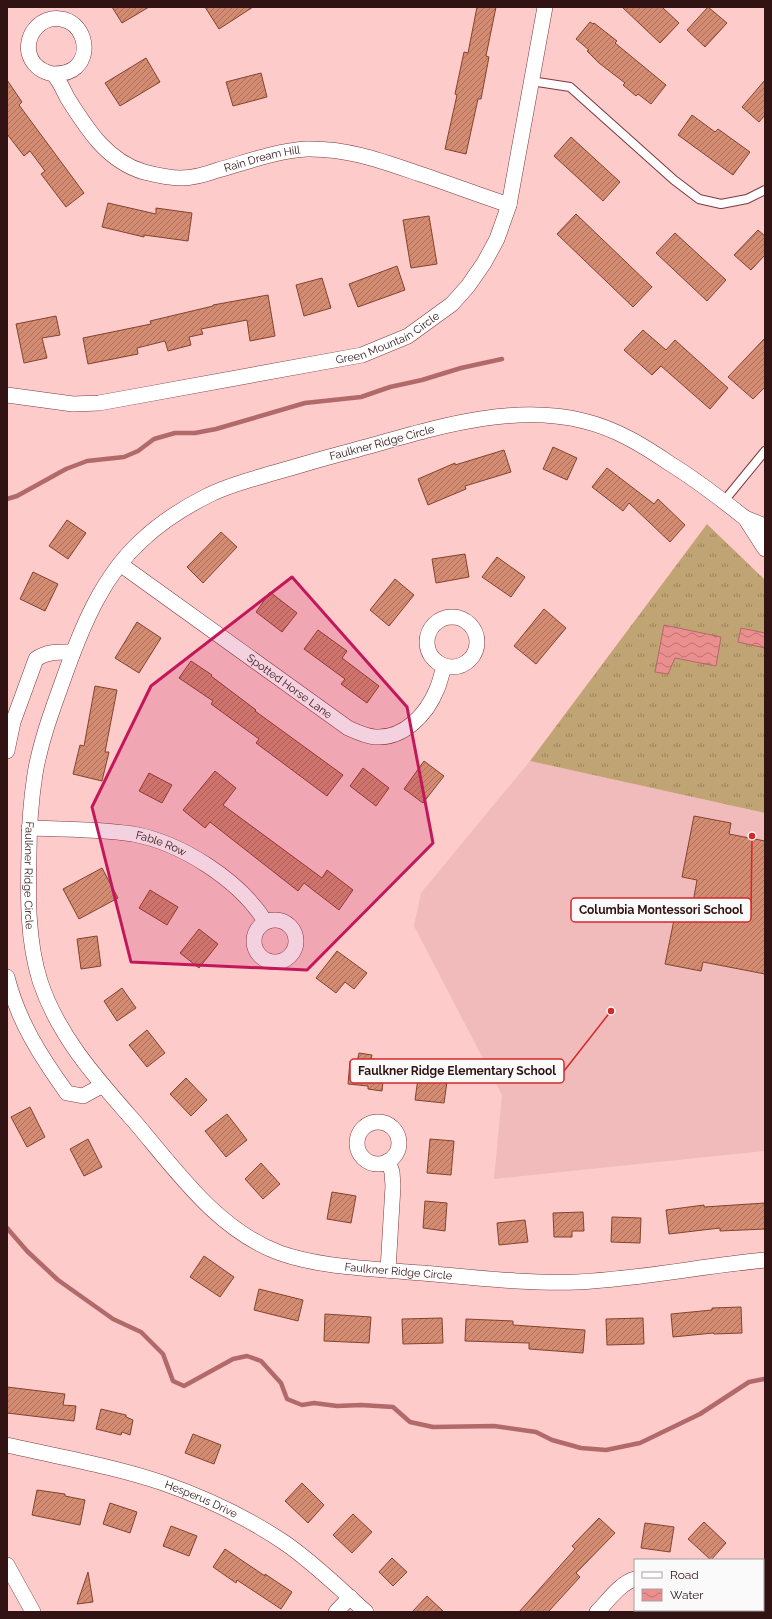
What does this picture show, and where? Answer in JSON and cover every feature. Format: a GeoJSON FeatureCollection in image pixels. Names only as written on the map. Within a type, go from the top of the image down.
{"type":"FeatureCollection","features":[{"type":"Feature","properties":{"kind":"street","name":"Green Mountain Circle"},"geometry":{"type":"LineString","coordinates":[[7,395],[73,404],[100,403],[314,365],[362,355],[384,347],[408,336],[432,319],[452,304],[468,286],[484,263],[496,239],[509,205],[545,7]]}},
{"type":"Feature","properties":{"kind":"street","name":"Rain Dream Hill"},"geometry":{"type":"LineString","coordinates":[[53,74],[89,132],[104,148],[123,162],[142,171],[161,176],[182,178],[205,174],[281,153],[304,149],[331,149],[368,156],[509,205]]}},
{"type":"Feature","properties":{"kind":"street","name":"Faulkner Ridge Circle"},"geometry":{"type":"LineString","coordinates":[[765,526],[745,518],[697,481],[640,444],[610,429],[584,421],[556,416],[506,415],[461,423],[236,483],[180,511],[138,543],[120,564],[99,593],[73,652],[46,730],[35,773],[29,828],[29,926],[40,980],[59,1025],[74,1048],[102,1085],[196,1193],[224,1221],[249,1237],[274,1251],[303,1260],[388,1270],[542,1283],[624,1278],[765,1260]]}},
{"type":"Feature","properties":{"kind":"street","name":"Faulkner Ridge Circle"},"geometry":{"type":"LineString","coordinates":[[745,518],[765,549]]}},
{"type":"Feature","properties":{"kind":"street","name":"Spotted Horse Lane"},"geometry":{"type":"LineString","coordinates":[[120,564],[348,728],[364,735],[376,737],[390,735],[404,730],[418,720],[429,706],[438,689],[444,666]]}},
{"type":"Feature","properties":{"kind":"street"},"geometry":{"type":"LineString","coordinates":[[7,751],[10,721],[36,659],[42,655],[52,652],[73,652]]}},
{"type":"Feature","properties":{"kind":"street","name":"Fable Row"},"geometry":{"type":"LineString","coordinates":[[29,828],[104,831],[134,834],[162,842],[194,857],[218,873],[245,895],[257,908],[265,922]]}},
{"type":"Feature","properties":{"kind":"street"},"geometry":{"type":"LineString","coordinates":[[7,977],[21,1018],[33,1043],[67,1093],[83,1096],[102,1085]]}},
{"type":"Feature","properties":{"kind":"street"},"geometry":{"type":"LineString","coordinates":[[388,1161],[392,1172],[394,1186],[388,1270]]}},
{"type":"Feature","properties":{"kind":"street","name":"Hesperus Drive"},"geometry":{"type":"LineString","coordinates":[[7,1445],[113,1469],[162,1483],[207,1500],[249,1522],[286,1544],[366,1612]]}},
{"type":"Feature","properties":{"kind":"street"},"geometry":{"type":"LineString","coordinates":[[7,1565],[33,1612]]}},
{"type":"Feature","properties":{"kind":"street"},"geometry":{"type":"LineString","coordinates":[[597,1612],[622,1586],[630,1580],[634,1579]]}},
{"type":"Feature","properties":{"kind":"street"},"geometry":{"type":"LineString","coordinates":[[336,1612],[350,1597]]}},
{"type":"Feature","properties":{"kind":"lane"},"geometry":{"type":"LineString","coordinates":[[531,81],[570,87],[674,180],[699,199],[722,204],[747,199],[765,190]]}},
{"type":"Feature","properties":{"kind":"lane"},"geometry":{"type":"LineString","coordinates":[[724,501],[765,451]]}},
{"type":"Feature","properties":{"kind":"highlighted area"},"geometry":{"type":"Polygon","coordinates":[[[292,577],[407,707],[433,843],[307,970],[131,962],[92,807],[151,686],[292,577]]]}},
{"type":"Feature","properties":{"kind":"shaded area"},"geometry":{"type":"Polygon","coordinates":[[[530,761],[765,813],[765,1151],[494,1179],[502,1095],[414,926],[421,893],[530,761]]]}},
{"type":"Feature","properties":{"kind":"green space"},"geometry":{"type":"Polygon","coordinates":[[[707,524],[765,580],[765,813],[530,761],[707,524]]]}},
{"type":"Feature","properties":{"kind":"water"},"geometry":{"type":"Polygon","coordinates":[[[664,625],[721,637],[716,666],[675,658],[668,674],[655,672],[664,625]]]}},
{"type":"Feature","properties":{"kind":"water"},"geometry":{"type":"Polygon","coordinates":[[[741,628],[765,633],[765,648],[738,642],[741,628]]]}},
{"type":"Feature","properties":{"kind":"building"},"geometry":{"type":"Polygon","coordinates":[[[112,7],[149,7],[122,23],[112,7]]]}},
{"type":"Feature","properties":{"kind":"building"},"geometry":{"type":"Polygon","coordinates":[[[205,7],[253,7],[219,29],[205,7]]]}},
{"type":"Feature","properties":{"kind":"building"},"geometry":{"type":"Polygon","coordinates":[[[477,7],[496,7],[486,56],[489,57],[481,99],[478,99],[466,154],[445,149],[457,95],[455,94],[464,52],[468,53],[477,7]]]}},
{"type":"Feature","properties":{"kind":"building"},"geometry":{"type":"Polygon","coordinates":[[[622,7],[662,7],[679,23],[660,43],[622,7]]]}},
{"type":"Feature","properties":{"kind":"building"},"geometry":{"type":"Polygon","coordinates":[[[708,7],[727,23],[705,47],[687,30],[708,7]]]}},
{"type":"Feature","properties":{"kind":"building"},"geometry":{"type":"Polygon","coordinates":[[[590,22],[593,24],[594,23],[617,41],[615,43],[666,85],[651,104],[638,94],[636,96],[623,85],[625,83],[599,63],[587,51],[589,50],[576,39],[590,22]]]}},
{"type":"Feature","properties":{"kind":"building"},"geometry":{"type":"Polygon","coordinates":[[[146,58],[160,82],[120,106],[105,83],[146,58]]]}},
{"type":"Feature","properties":{"kind":"building"},"geometry":{"type":"Polygon","coordinates":[[[261,73],[267,97],[233,106],[226,82],[261,73]]]}},
{"type":"Feature","properties":{"kind":"building"},"geometry":{"type":"Polygon","coordinates":[[[7,80],[22,102],[19,105],[84,193],[66,207],[41,174],[45,171],[30,151],[24,156],[7,134],[7,80]]]}},
{"type":"Feature","properties":{"kind":"building"},"geometry":{"type":"Polygon","coordinates":[[[765,80],[765,115],[759,122],[742,107],[765,80]]]}},
{"type":"Feature","properties":{"kind":"building"},"geometry":{"type":"Polygon","coordinates":[[[692,115],[715,132],[718,129],[750,152],[733,175],[678,135],[692,115]]]}},
{"type":"Feature","properties":{"kind":"building"},"geometry":{"type":"Polygon","coordinates":[[[571,137],[620,182],[603,201],[554,156],[571,137]]]}},
{"type":"Feature","properties":{"kind":"building"},"geometry":{"type":"Polygon","coordinates":[[[108,203],[156,214],[156,208],[192,213],[188,241],[144,235],[144,237],[102,227],[108,203]]]}},
{"type":"Feature","properties":{"kind":"building"},"geometry":{"type":"Polygon","coordinates":[[[576,214],[652,287],[633,307],[557,234],[576,214]]]}},
{"type":"Feature","properties":{"kind":"building"},"geometry":{"type":"Polygon","coordinates":[[[429,216],[437,264],[411,268],[403,220],[429,216]]]}},
{"type":"Feature","properties":{"kind":"building"},"geometry":{"type":"Polygon","coordinates":[[[758,230],[765,236],[765,255],[751,270],[734,255],[758,230]]]}},
{"type":"Feature","properties":{"kind":"building"},"geometry":{"type":"Polygon","coordinates":[[[675,233],[726,280],[707,301],[656,253],[675,233]]]}},
{"type":"Feature","properties":{"kind":"building"},"geometry":{"type":"Polygon","coordinates":[[[397,266],[405,290],[358,307],[349,284],[397,266]]]}},
{"type":"Feature","properties":{"kind":"building"},"geometry":{"type":"Polygon","coordinates":[[[322,278],[331,308],[304,316],[296,285],[322,278]]]}},
{"type":"Feature","properties":{"kind":"building"},"geometry":{"type":"Polygon","coordinates":[[[268,295],[275,336],[250,341],[247,320],[201,329],[203,334],[189,337],[191,345],[168,351],[165,341],[137,348],[138,354],[88,364],[83,338],[151,324],[150,321],[213,305],[268,295]]]}},
{"type":"Feature","properties":{"kind":"building"},"geometry":{"type":"Polygon","coordinates":[[[56,316],[60,335],[42,338],[47,358],[24,363],[16,324],[56,316]]]}},
{"type":"Feature","properties":{"kind":"building"},"geometry":{"type":"Polygon","coordinates":[[[643,330],[666,350],[675,340],[728,388],[710,409],[661,366],[652,375],[624,350],[643,330]]]}},
{"type":"Feature","properties":{"kind":"building"},"geometry":{"type":"Polygon","coordinates":[[[765,338],[765,387],[753,399],[728,377],[765,338]]]}},
{"type":"Feature","properties":{"kind":"building"},"geometry":{"type":"Polygon","coordinates":[[[553,447],[577,458],[567,480],[543,469],[553,447]]]}},
{"type":"Feature","properties":{"kind":"building"},"geometry":{"type":"Polygon","coordinates":[[[504,450],[511,472],[465,486],[466,489],[428,505],[418,479],[455,463],[455,465],[504,450]]]}},
{"type":"Feature","properties":{"kind":"building"},"geometry":{"type":"Polygon","coordinates":[[[607,468],[654,504],[658,499],[685,525],[670,542],[629,503],[623,511],[592,487],[607,468]]]}},
{"type":"Feature","properties":{"kind":"building"},"geometry":{"type":"Polygon","coordinates":[[[67,520],[86,533],[68,559],[49,546],[67,520]]]}},
{"type":"Feature","properties":{"kind":"building"},"geometry":{"type":"Polygon","coordinates":[[[221,532],[237,547],[203,583],[187,567],[221,532]]]}},
{"type":"Feature","properties":{"kind":"building"},"geometry":{"type":"Polygon","coordinates":[[[465,554],[469,577],[436,583],[432,559],[465,554]]]}},
{"type":"Feature","properties":{"kind":"building"},"geometry":{"type":"Polygon","coordinates":[[[497,557],[525,577],[511,597],[482,577],[497,557]]]}},
{"type":"Feature","properties":{"kind":"building"},"geometry":{"type":"Polygon","coordinates":[[[33,572],[58,584],[45,611],[20,599],[33,572]]]}},
{"type":"Feature","properties":{"kind":"building"},"geometry":{"type":"Polygon","coordinates":[[[395,579],[414,595],[389,626],[370,610],[395,579]]]}},
{"type":"Feature","properties":{"kind":"building"},"geometry":{"type":"Polygon","coordinates":[[[270,592],[297,613],[282,632],[256,612],[270,592]]]}},
{"type":"Feature","properties":{"kind":"building"},"geometry":{"type":"Polygon","coordinates":[[[544,609],[566,628],[536,664],[514,646],[544,609]]]}},
{"type":"Feature","properties":{"kind":"building"},"geometry":{"type":"Polygon","coordinates":[[[137,622],[161,638],[139,673],[115,658],[137,622]]]}},
{"type":"Feature","properties":{"kind":"building"},"geometry":{"type":"Polygon","coordinates":[[[318,630],[347,651],[342,658],[379,686],[367,703],[341,684],[345,679],[304,649],[318,630]]]}},
{"type":"Feature","properties":{"kind":"building"},"geometry":{"type":"Polygon","coordinates":[[[191,661],[212,675],[211,676],[256,710],[255,711],[343,775],[327,796],[256,743],[259,739],[211,704],[213,701],[179,678],[191,661]]]}},
{"type":"Feature","properties":{"kind":"building"},"geometry":{"type":"Polygon","coordinates":[[[95,686],[117,690],[105,752],[109,752],[102,781],[73,774],[80,745],[84,746],[95,686]]]}},
{"type":"Feature","properties":{"kind":"building"},"geometry":{"type":"Polygon","coordinates":[[[424,761],[444,776],[423,803],[404,789],[424,761]]]}},
{"type":"Feature","properties":{"kind":"building"},"geometry":{"type":"Polygon","coordinates":[[[363,768],[389,788],[376,806],[350,786],[363,768]]]}},
{"type":"Feature","properties":{"kind":"building"},"geometry":{"type":"Polygon","coordinates":[[[215,771],[236,788],[223,805],[322,878],[327,870],[353,890],[339,910],[304,883],[298,891],[210,822],[205,828],[183,810],[215,771]]]}},
{"type":"Feature","properties":{"kind":"building"},"geometry":{"type":"Polygon","coordinates":[[[149,773],[172,785],[162,803],[139,791],[149,773]]]}},
{"type":"Feature","properties":{"kind":"building"},"geometry":{"type":"Polygon","coordinates":[[[694,816],[731,823],[729,834],[765,841],[765,974],[703,962],[701,971],[665,964],[677,905],[692,908],[697,880],[682,877],[694,816]]]}},
{"type":"Feature","properties":{"kind":"building"},"geometry":{"type":"Polygon","coordinates":[[[102,868],[118,898],[79,919],[63,889],[102,868]]]}},
{"type":"Feature","properties":{"kind":"building"},"geometry":{"type":"Polygon","coordinates":[[[150,890],[178,907],[167,925],[139,908],[150,890]]]}},
{"type":"Feature","properties":{"kind":"building"},"geometry":{"type":"Polygon","coordinates":[[[199,929],[218,944],[199,968],[180,953],[199,929]]]}},
{"type":"Feature","properties":{"kind":"building"},"geometry":{"type":"Polygon","coordinates":[[[97,936],[101,966],[81,969],[77,939],[97,936]]]}},
{"type":"Feature","properties":{"kind":"building"},"geometry":{"type":"Polygon","coordinates":[[[337,951],[367,973],[354,989],[345,982],[336,993],[316,978],[337,951]]]}},
{"type":"Feature","properties":{"kind":"building"},"geometry":{"type":"Polygon","coordinates":[[[122,988],[136,1008],[117,1021],[104,1001],[122,988]]]}},
{"type":"Feature","properties":{"kind":"building"},"geometry":{"type":"Polygon","coordinates":[[[147,1030],[165,1053],[147,1067],[129,1045],[147,1030]]]}},
{"type":"Feature","properties":{"kind":"building"},"geometry":{"type":"Polygon","coordinates":[[[359,1053],[372,1055],[371,1059],[385,1061],[382,1091],[368,1089],[368,1086],[348,1084],[350,1061],[357,1062],[359,1053]]]}},
{"type":"Feature","properties":{"kind":"building"},"geometry":{"type":"Polygon","coordinates":[[[419,1071],[448,1075],[444,1103],[415,1100],[419,1071]]]}},
{"type":"Feature","properties":{"kind":"building"},"geometry":{"type":"Polygon","coordinates":[[[186,1078],[207,1100],[191,1116],[170,1094],[186,1078]]]}},
{"type":"Feature","properties":{"kind":"building"},"geometry":{"type":"Polygon","coordinates":[[[30,1107],[45,1137],[27,1147],[11,1117],[30,1107]]]}},
{"type":"Feature","properties":{"kind":"building"},"geometry":{"type":"Polygon","coordinates":[[[227,1114],[247,1140],[226,1157],[205,1131],[227,1114]]]}},
{"type":"Feature","properties":{"kind":"building"},"geometry":{"type":"Polygon","coordinates":[[[88,1139],[102,1167],[84,1176],[70,1149],[88,1139]]]}},
{"type":"Feature","properties":{"kind":"building"},"geometry":{"type":"Polygon","coordinates":[[[430,1139],[454,1141],[451,1175],[427,1173],[430,1139]]]}},
{"type":"Feature","properties":{"kind":"building"},"geometry":{"type":"Polygon","coordinates":[[[261,1163],[280,1184],[263,1199],[245,1179],[261,1163]]]}},
{"type":"Feature","properties":{"kind":"building"},"geometry":{"type":"Polygon","coordinates":[[[332,1192],[356,1196],[351,1223],[327,1219],[332,1192]]]}},
{"type":"Feature","properties":{"kind":"building"},"geometry":{"type":"Polygon","coordinates":[[[425,1201],[447,1203],[445,1231],[423,1228],[425,1201]]]}},
{"type":"Feature","properties":{"kind":"building"},"geometry":{"type":"Polygon","coordinates":[[[765,1203],[765,1229],[720,1231],[720,1228],[669,1234],[666,1210],[704,1205],[704,1207],[765,1203]]]}},
{"type":"Feature","properties":{"kind":"building"},"geometry":{"type":"Polygon","coordinates":[[[583,1212],[584,1231],[572,1231],[572,1237],[554,1237],[553,1213],[583,1212]]]}},
{"type":"Feature","properties":{"kind":"building"},"geometry":{"type":"Polygon","coordinates":[[[612,1217],[641,1218],[640,1243],[611,1242],[612,1217]]]}},
{"type":"Feature","properties":{"kind":"building"},"geometry":{"type":"Polygon","coordinates":[[[525,1220],[528,1242],[499,1245],[497,1223],[525,1220]]]}},
{"type":"Feature","properties":{"kind":"building"},"geometry":{"type":"Polygon","coordinates":[[[204,1256],[234,1277],[220,1297],[190,1277],[204,1256]]]}},
{"type":"Feature","properties":{"kind":"building"},"geometry":{"type":"Polygon","coordinates":[[[259,1289],[303,1300],[298,1321],[254,1310],[259,1289]]]}},
{"type":"Feature","properties":{"kind":"building"},"geometry":{"type":"Polygon","coordinates":[[[741,1307],[742,1333],[713,1333],[673,1337],[671,1314],[712,1310],[712,1308],[741,1307]]]}},
{"type":"Feature","properties":{"kind":"building"},"geometry":{"type":"Polygon","coordinates":[[[325,1314],[371,1317],[369,1343],[324,1341],[325,1314]]]}},
{"type":"Feature","properties":{"kind":"building"},"geometry":{"type":"Polygon","coordinates":[[[442,1318],[443,1343],[403,1344],[402,1319],[442,1318]]]}},
{"type":"Feature","properties":{"kind":"building"},"geometry":{"type":"Polygon","coordinates":[[[643,1318],[644,1344],[607,1345],[606,1319],[643,1318]]]}},
{"type":"Feature","properties":{"kind":"building"},"geometry":{"type":"Polygon","coordinates":[[[466,1319],[513,1321],[513,1325],[585,1330],[583,1353],[529,1349],[529,1343],[465,1341],[466,1319]]]}},
{"type":"Feature","properties":{"kind":"building"},"geometry":{"type":"Polygon","coordinates":[[[7,1387],[65,1394],[63,1405],[76,1406],[74,1421],[7,1413],[7,1387]]]}},
{"type":"Feature","properties":{"kind":"building"},"geometry":{"type":"Polygon","coordinates":[[[101,1409],[126,1415],[126,1417],[133,1420],[130,1435],[122,1432],[121,1435],[96,1429],[101,1409]]]}},
{"type":"Feature","properties":{"kind":"building"},"geometry":{"type":"Polygon","coordinates":[[[193,1434],[221,1445],[214,1464],[185,1453],[193,1434]]]}},
{"type":"Feature","properties":{"kind":"building"},"geometry":{"type":"Polygon","coordinates":[[[302,1483],[324,1505],[308,1523],[285,1501],[302,1483]]]}},
{"type":"Feature","properties":{"kind":"building"},"geometry":{"type":"Polygon","coordinates":[[[37,1490],[65,1494],[65,1496],[85,1500],[80,1525],[32,1515],[37,1490]]]}},
{"type":"Feature","properties":{"kind":"building"},"geometry":{"type":"Polygon","coordinates":[[[110,1503],[137,1512],[130,1533],[103,1524],[110,1503]]]}},
{"type":"Feature","properties":{"kind":"building"},"geometry":{"type":"Polygon","coordinates":[[[353,1514],[372,1532],[352,1553],[333,1535],[353,1514]]]}},
{"type":"Feature","properties":{"kind":"building"},"geometry":{"type":"Polygon","coordinates":[[[599,1518],[615,1533],[576,1573],[580,1577],[548,1612],[519,1612],[575,1549],[572,1546],[599,1518]]]}},
{"type":"Feature","properties":{"kind":"building"},"geometry":{"type":"Polygon","coordinates":[[[704,1522],[726,1543],[712,1559],[710,1559],[688,1539],[704,1522]]]}},
{"type":"Feature","properties":{"kind":"building"},"geometry":{"type":"Polygon","coordinates":[[[645,1523],[674,1527],[670,1552],[641,1548],[645,1523]]]}},
{"type":"Feature","properties":{"kind":"building"},"geometry":{"type":"Polygon","coordinates":[[[171,1526],[197,1536],[189,1556],[163,1546],[171,1526]]]}},
{"type":"Feature","properties":{"kind":"building"},"geometry":{"type":"Polygon","coordinates":[[[225,1549],[292,1592],[281,1609],[237,1580],[236,1583],[213,1567],[225,1549]]]}},
{"type":"Feature","properties":{"kind":"building"},"geometry":{"type":"Polygon","coordinates":[[[392,1558],[407,1572],[393,1586],[379,1572],[392,1558]]]}},
{"type":"Feature","properties":{"kind":"building"},"geometry":{"type":"Polygon","coordinates":[[[88,1572],[93,1602],[77,1604],[88,1572]]]}},
{"type":"Feature","properties":{"kind":"building"},"geometry":{"type":"Polygon","coordinates":[[[427,1596],[444,1612],[412,1612],[427,1596]]]}},
{"type":"Feature","properties":{"kind":"waterway"},"geometry":{"type":"LineString","coordinates":[[7,499],[17,496],[66,469],[87,461],[124,457],[138,451],[154,439],[175,433],[195,433],[216,429],[305,403],[361,397],[390,387],[422,380],[461,368],[502,359]]}},
{"type":"Feature","properties":{"kind":"waterway"},"geometry":{"type":"LineString","coordinates":[[7,1228],[27,1251],[58,1280],[113,1319],[141,1332],[163,1354],[173,1381],[184,1386],[233,1359],[247,1356],[261,1361],[281,1383],[287,1399],[302,1405],[314,1403],[337,1406],[361,1405],[393,1407],[410,1422],[433,1427],[494,1426],[536,1432],[552,1440],[581,1448],[606,1450],[640,1443],[700,1414],[749,1382],[765,1380]]}},
{"type":"Feature","properties":{"kind":"place","name":"Columbia Montessori School"},"geometry":{"type":"Point","coordinates":[752,836]}},
{"type":"Feature","properties":{"kind":"place","name":"Faulkner Ridge Elementary School"},"geometry":{"type":"Point","coordinates":[611,1011]}}]}
